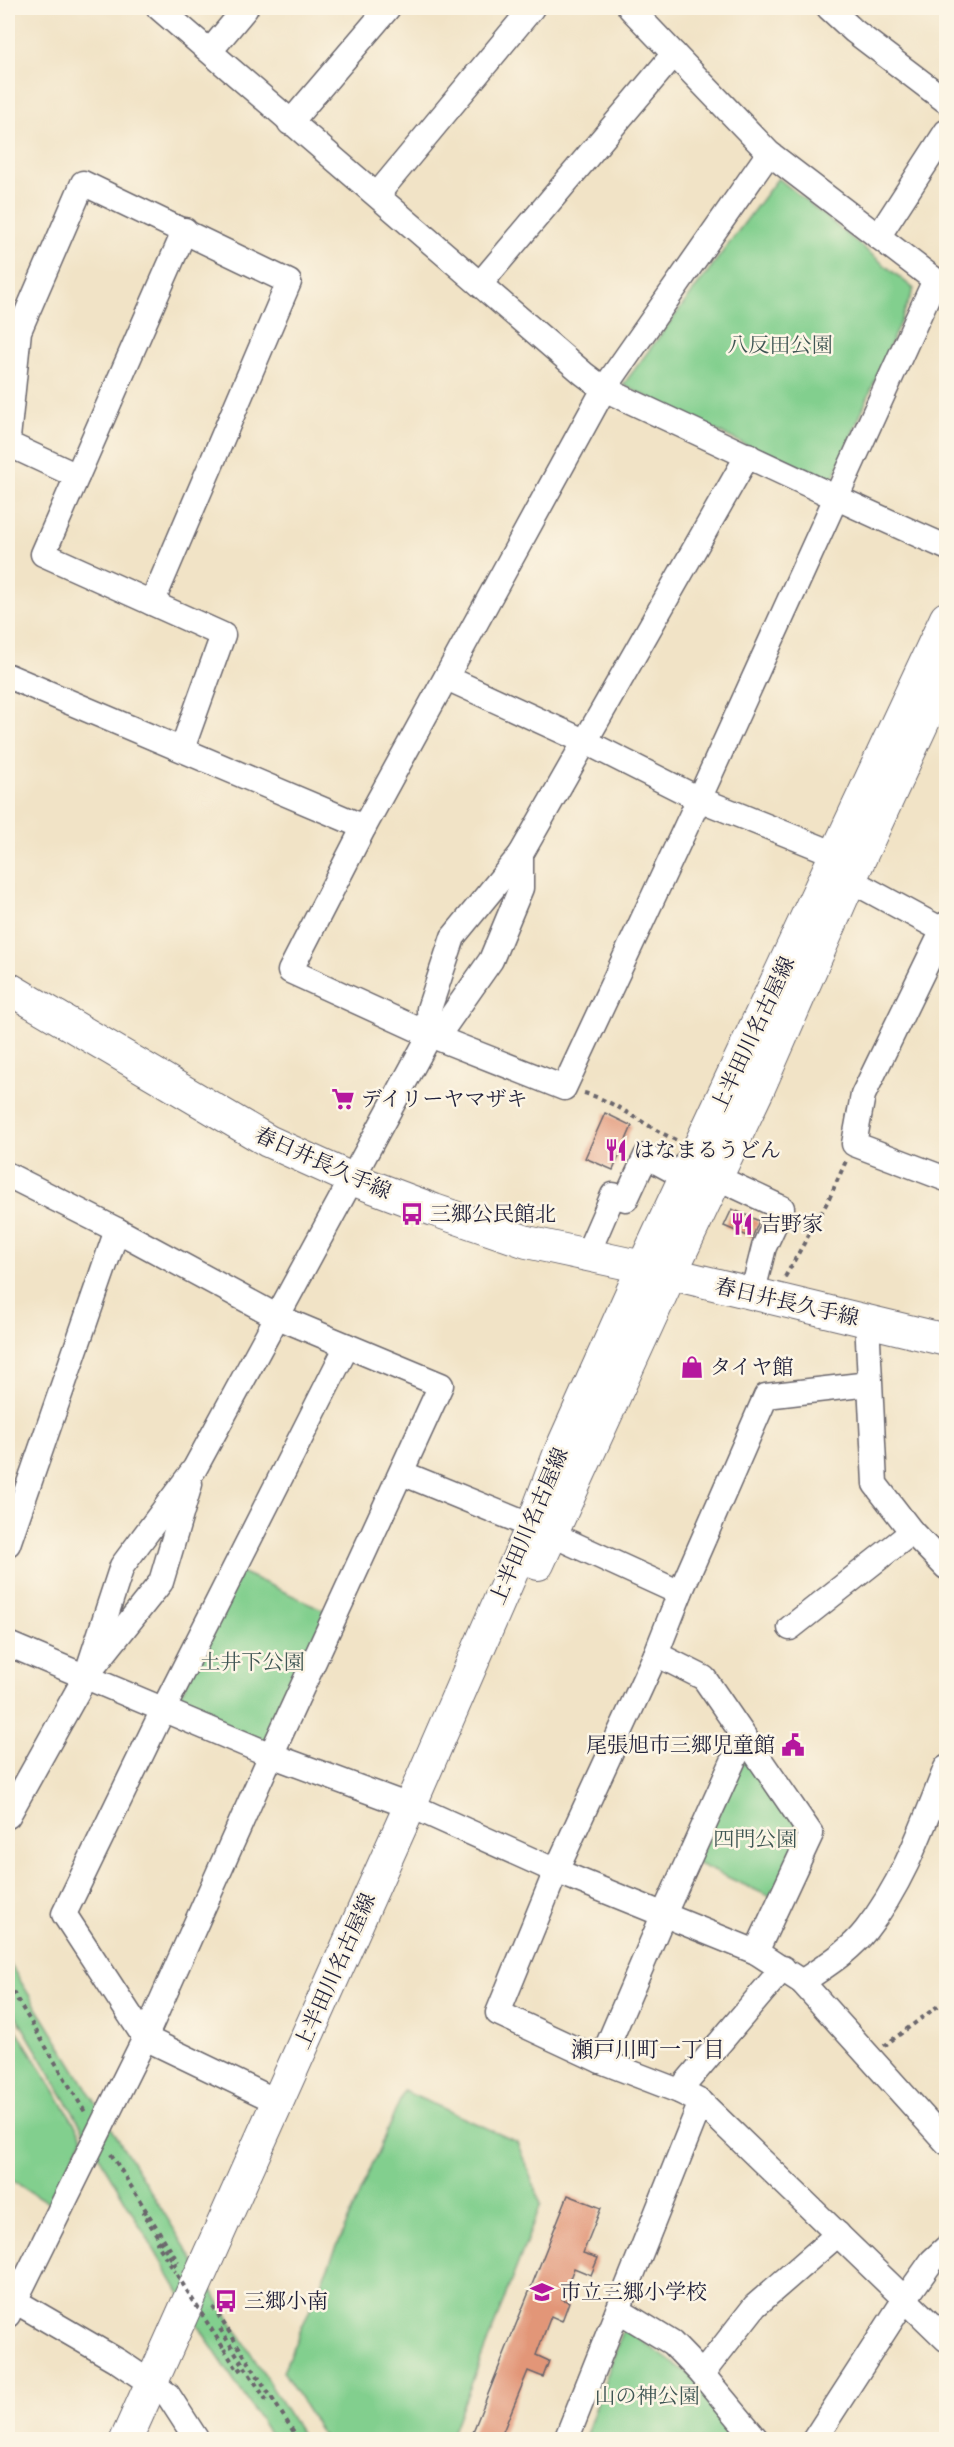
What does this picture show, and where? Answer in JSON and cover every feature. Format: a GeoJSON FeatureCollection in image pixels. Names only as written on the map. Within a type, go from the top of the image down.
{"type":"FeatureCollection","features":[{"type":"Feature","properties":{"kind":"main road","name":"上半田川名古屋線"},"geometry":{"type":"LineString","coordinates":[[656,1271],[716,1177],[758,1090],[844,867],[946,618]]}},
{"type":"Feature","properties":{"kind":"main road","name":"上半田川名古屋線"},"geometry":{"type":"LineString","coordinates":[[148,2439],[160,2389],[276,2101],[418,1809],[542,1530],[656,1271],[685,1177],[946,673]]}},
{"type":"Feature","properties":{"kind":"main road","name":"春日井長久手線"},"geometry":{"type":"LineString","coordinates":[[8,988],[268,1141],[352,1179],[527,1242],[946,1340]]}},
{"type":"Feature","properties":{"kind":"main road","name":"上半田川名古屋線"},"geometry":{"type":"LineString","coordinates":[[126,2439],[215,2315],[418,1809]]}},
{"type":"Feature","properties":{"kind":"street"},"geometry":{"type":"LineString","coordinates":[[159,8],[290,123],[604,389],[748,455],[834,498],[946,547]]}},
{"type":"Feature","properties":{"kind":"street"},"geometry":{"type":"LineString","coordinates":[[210,51],[246,8]]}},
{"type":"Feature","properties":{"kind":"street"},"geometry":{"type":"LineString","coordinates":[[290,123],[388,8]]}},
{"type":"Feature","properties":{"kind":"street"},"geometry":{"type":"LineString","coordinates":[[377,195],[532,8]]}},
{"type":"Feature","properties":{"kind":"street"},"geometry":{"type":"LineString","coordinates":[[630,8],[769,153],[935,280],[699,799],[564,1088],[430,1035],[290,971],[364,827],[604,389],[769,153]]}},
{"type":"Feature","properties":{"kind":"street"},"geometry":{"type":"LineString","coordinates":[[829,8],[854,31],[946,101]]}},
{"type":"Feature","properties":{"kind":"street"},"geometry":{"type":"LineString","coordinates":[[480,284],[674,54]]}},
{"type":"Feature","properties":{"kind":"street"},"geometry":{"type":"LineString","coordinates":[[878,237],[946,132]]}},
{"type":"Feature","properties":{"kind":"street"},"geometry":{"type":"LineString","coordinates":[[8,438],[19,331],[83,183],[185,230],[289,282],[152,603]]}},
{"type":"Feature","properties":{"kind":"street"},"geometry":{"type":"LineString","coordinates":[[182,749],[223,635],[43,554],[185,230]]}},
{"type":"Feature","properties":{"kind":"street"},"geometry":{"type":"LineString","coordinates":[[8,444],[77,476]]}},
{"type":"Feature","properties":{"kind":"street"},"geometry":{"type":"LineString","coordinates":[[86,1676],[122,1566],[195,1468],[430,1035],[429,1010],[453,937],[521,854],[748,455]]}},
{"type":"Feature","properties":{"kind":"street"},"geometry":{"type":"LineString","coordinates":[[8,676],[364,827]]}},
{"type":"Feature","properties":{"kind":"street"},"geometry":{"type":"LineString","coordinates":[[447,678],[586,742],[699,799],[844,867],[945,928],[863,1095],[854,1144],[946,1179]]}},
{"type":"Feature","properties":{"kind":"street"},"geometry":{"type":"LineString","coordinates":[[430,1035],[444,1027],[491,960],[521,888],[521,854]]}},
{"type":"Feature","properties":{"kind":"street"},"geometry":{"type":"LineString","coordinates":[[587,1255],[613,1195],[626,1199],[646,1156],[685,1177]]}},
{"type":"Feature","properties":{"kind":"street"},"geometry":{"type":"LineString","coordinates":[[8,1174],[278,1317],[441,1385],[271,1755],[145,2038],[10,2305],[118,2361],[160,2389],[197,2439]]}},
{"type":"Feature","properties":{"kind":"street"},"geometry":{"type":"LineString","coordinates":[[716,1177],[782,1208],[764,1247],[762,1297]]}},
{"type":"Feature","properties":{"kind":"street"},"geometry":{"type":"LineString","coordinates":[[8,1544],[117,1230]]}},
{"type":"Feature","properties":{"kind":"street"},"geometry":{"type":"LineString","coordinates":[[867,1320],[875,1484],[912,1532],[946,1567]]}},
{"type":"Feature","properties":{"kind":"street"},"geometry":{"type":"LineString","coordinates":[[276,2101],[145,2038],[64,1914],[164,1708],[347,1346]]}},
{"type":"Feature","properties":{"kind":"street"},"geometry":{"type":"LineString","coordinates":[[869,1384],[766,1396],[680,1593],[656,1654],[556,1871],[498,2013],[601,2061],[679,2091],[701,2102],[946,2338]]}},
{"type":"Feature","properties":{"kind":"street"},"geometry":{"type":"LineString","coordinates":[[8,1816],[86,1676],[160,1582],[195,1468]]}},
{"type":"Feature","properties":{"kind":"street"},"geometry":{"type":"LineString","coordinates":[[402,1473],[542,1530],[680,1593]]}},
{"type":"Feature","properties":{"kind":"street"},"geometry":{"type":"LineString","coordinates":[[790,1628],[912,1532]]}},
{"type":"Feature","properties":{"kind":"street"},"geometry":{"type":"LineString","coordinates":[[8,1644],[271,1755],[418,1809],[556,1871],[756,1952],[802,1982],[946,2142]]}},
{"type":"Feature","properties":{"kind":"street"},"geometry":{"type":"LineString","coordinates":[[656,1654],[704,1678],[811,1834],[756,1952]]}},
{"type":"Feature","properties":{"kind":"street"},"geometry":{"type":"LineString","coordinates":[[601,2061],[663,1916],[744,1737]]}},
{"type":"Feature","properties":{"kind":"street"},"geometry":{"type":"LineString","coordinates":[[802,1982],[840,1957],[867,1930],[906,1868],[946,1768]]}},
{"type":"Feature","properties":{"kind":"street"},"geometry":{"type":"LineString","coordinates":[[679,2091],[783,1968]]}},
{"type":"Feature","properties":{"kind":"street"},"geometry":{"type":"LineString","coordinates":[[566,2439],[701,2102]]}},
{"type":"Feature","properties":{"kind":"street"},"geometry":{"type":"LineString","coordinates":[[702,2374],[755,2306],[838,2234]]}},
{"type":"Feature","properties":{"kind":"street"},"geometry":{"type":"LineString","coordinates":[[814,2439],[905,2299],[932,2261],[946,2248]]}},
{"type":"Feature","properties":{"kind":"street"},"geometry":{"type":"LineString","coordinates":[[618,2310],[672,2343],[702,2374],[757,2439]]}},
{"type":"Feature","properties":{"kind":"path"},"geometry":{"type":"LineString","coordinates":[[564,1088],[568,1093],[586,1093],[610,1102],[661,1133],[699,1149]]}},
{"type":"Feature","properties":{"kind":"path"},"geometry":{"type":"LineString","coordinates":[[762,1297],[829,1200],[854,1144]]}},
{"type":"Feature","properties":{"kind":"path"},"geometry":{"type":"LineString","coordinates":[[869,2057],[946,2000]]}},
{"type":"Feature","properties":{"kind":"path"},"geometry":{"type":"LineString","coordinates":[[147,2211],[143,2213],[177,2266]]}},
{"type":"Feature","properties":{"kind":"path"},"geometry":{"type":"LineString","coordinates":[[160,2241],[157,2243],[238,2371],[244,2367]]}},
{"type":"Feature","properties":{"kind":"path"},"geometry":{"type":"LineString","coordinates":[[215,2315],[244,2367],[267,2401],[272,2398]]}},
{"type":"Feature","properties":{"kind":"path"},"geometry":{"type":"LineString","coordinates":[[215,2315],[299,2439]]}},
{"type":"Feature","properties":{"kind":"green space","name":"八反田公園"},"geometry":{"type":"Polygon","coordinates":[[[778,178],[914,289],[830,486],[623,385],[778,178]]]}},
{"type":"Feature","properties":{"kind":"green space","name":"土井下公園"},"geometry":{"type":"Polygon","coordinates":[[[241,1572],[331,1613],[267,1744],[176,1704],[241,1572]]]}},
{"type":"Feature","properties":{"kind":"green space","name":"四門公園"},"geometry":{"type":"Polygon","coordinates":[[[747,1752],[805,1835],[773,1898],[696,1863],[747,1752]]]}},
{"type":"Feature","properties":{"kind":"green space"},"geometry":{"type":"Polygon","coordinates":[[[8,1961],[304,2439],[273,2439],[209,2343],[8,2002],[8,1961]]]}},
{"type":"Feature","properties":{"kind":"green space"},"geometry":{"type":"Polygon","coordinates":[[[8,2016],[83,2137],[50,2204],[8,2178],[8,2016]]]}},
{"type":"Feature","properties":{"kind":"green space"},"geometry":{"type":"Polygon","coordinates":[[[404,2091],[517,2142],[541,2204],[450,2439],[325,2439],[283,2371],[404,2091]]]}},
{"type":"Feature","properties":{"kind":"green space","name":"山の神公園"},"geometry":{"type":"Polygon","coordinates":[[[624,2328],[698,2381],[745,2440],[584,2440],[624,2328]]]}},
{"type":"Feature","properties":{"kind":"building"},"geometry":{"type":"Polygon","coordinates":[[[605,1113],[632,1126],[613,1170],[585,1158],[605,1113]]]}},
{"type":"Feature","properties":{"kind":"building","name":"吉野家"},"geometry":{"type":"Polygon","coordinates":[[[732,1209],[759,1221],[752,1238],[724,1226],[732,1209]]]}},
{"type":"Feature","properties":{"kind":"building"},"geometry":{"type":"Polygon","coordinates":[[[568,2195],[601,2208],[583,2253],[598,2258],[591,2275],[574,2268],[562,2299],[569,2302],[562,2321],[551,2316],[536,2355],[549,2361],[543,2377],[528,2371],[500,2439],[470,2439],[568,2195]]]}},
{"type":"Feature","properties":{"kind":"place","name":"デイリーヤマザキ"},"geometry":{"type":"Point","coordinates":[343,1099]}},
{"type":"Feature","properties":{"kind":"place","name":"はなまるうどん"},"geometry":{"type":"Point","coordinates":[616,1150]}},
{"type":"Feature","properties":{"kind":"place","name":"三郷公民館北"},"geometry":{"type":"Point","coordinates":[412,1214]}},
{"type":"Feature","properties":{"kind":"place","name":"吉野家"},"geometry":{"type":"Point","coordinates":[742,1224]}},
{"type":"Feature","properties":{"kind":"place","name":"タイヤ館"},"geometry":{"type":"Point","coordinates":[692,1367]}},
{"type":"Feature","properties":{"kind":"place","name":"尾張旭市三郷児童館"},"geometry":{"type":"Point","coordinates":[793,1745]}},
{"type":"Feature","properties":{"kind":"place","name":"市立三郷小学校"},"geometry":{"type":"Point","coordinates":[542,2292]}},
{"type":"Feature","properties":{"kind":"place","name":"三郷小南"},"geometry":{"type":"Point","coordinates":[226,2301]}},
{"type":"Feature","properties":{"kind":"district","name":"瀬戸川町一丁目"},"geometry":{"type":"Point","coordinates":[648,2049]}}]}
